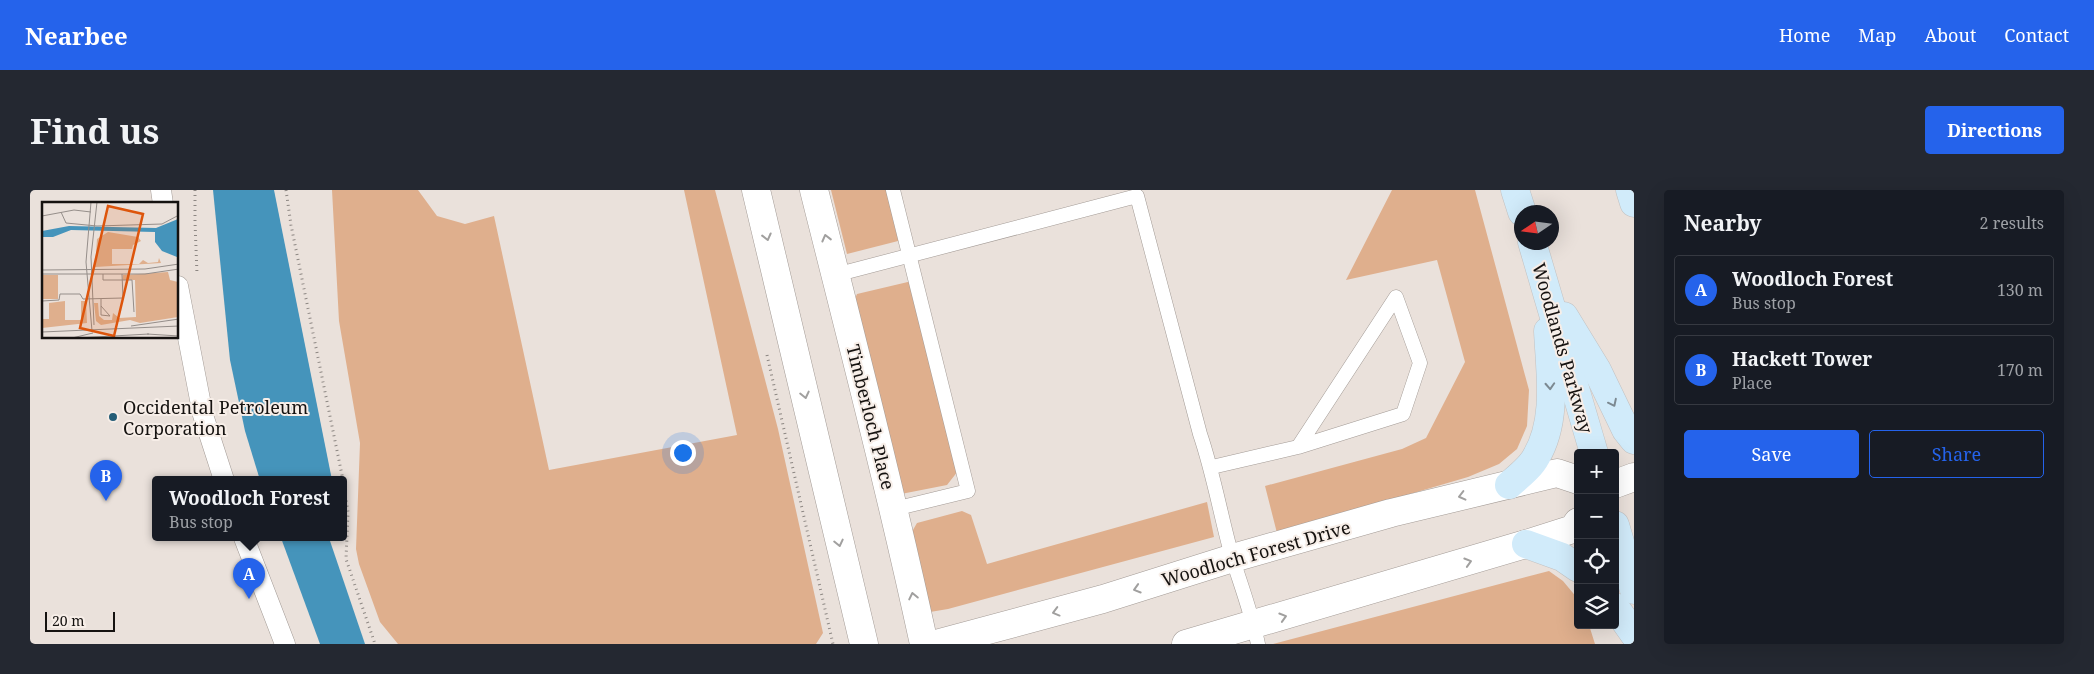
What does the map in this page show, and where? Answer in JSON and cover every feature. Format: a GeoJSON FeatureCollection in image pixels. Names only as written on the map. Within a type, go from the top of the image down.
{"type":"FeatureCollection","features":[{"type":"Feature","properties":{"kind":"main road"},"geometry":{"type":"LineString","coordinates":[[1515,190],[1520,205]]}},
{"type":"Feature","properties":{"kind":"main road"},"geometry":{"type":"LineString","coordinates":[[1630,190],[1634,203]]}},
{"type":"Feature","properties":{"kind":"main road","name":"Woodlands Parkway"},"geometry":{"type":"LineString","coordinates":[[1534,250],[1593,449]]}},
{"type":"Feature","properties":{"kind":"main road"},"geometry":{"type":"LineString","coordinates":[[1545,285],[1598,370],[1626,430],[1634,440]]}},
{"type":"Feature","properties":{"kind":"main road"},"geometry":{"type":"LineString","coordinates":[[1509,485],[1536,459],[1546,435],[1551,402],[1545,285]]}},
{"type":"Feature","properties":{"kind":"main road"},"geometry":{"type":"LineString","coordinates":[[1619,539],[1634,590]]}},
{"type":"Feature","properties":{"kind":"main road"},"geometry":{"type":"LineString","coordinates":[[1526,544],[1562,558],[1574,566]]}},
{"type":"Feature","properties":{"kind":"main road"},"geometry":{"type":"LineString","coordinates":[[1619,613],[1634,634]]}},
{"type":"Feature","properties":{"kind":"street"},"geometry":{"type":"LineString","coordinates":[[756,190],[864,644]]}},
{"type":"Feature","properties":{"kind":"street","name":"Timberloch Place"},"geometry":{"type":"LineString","coordinates":[[814,190],[866,404],[894,509],[924,644]]}},
{"type":"Feature","properties":{"kind":"street"},"geometry":{"type":"LineString","coordinates":[[179,291],[203,415],[223,476]]}},
{"type":"Feature","properties":{"kind":"street","name":"Woodloch Forest Drive"},"geometry":{"type":"LineString","coordinates":[[936,644],[1103,599],[1233,558],[1391,513],[1557,473],[1574,479]]}},
{"type":"Feature","properties":{"kind":"street"},"geometry":{"type":"LineString","coordinates":[[1619,483],[1634,477]]}},
{"type":"Feature","properties":{"kind":"street"},"geometry":{"type":"LineString","coordinates":[[1186,644],[1256,635],[1574,528]]}},
{"type":"Feature","properties":{"kind":"street"},"geometry":{"type":"LineString","coordinates":[[245,541],[285,644]]}},
{"type":"Feature","properties":{"kind":"lane"},"geometry":{"type":"LineString","coordinates":[[893,190],[968,491],[894,509]]}},
{"type":"Feature","properties":{"kind":"lane"},"geometry":{"type":"LineString","coordinates":[[835,274],[1138,196],[1200,434],[1212,467],[1233,558],[1256,635]]}},
{"type":"Feature","properties":{"kind":"lane"},"geometry":{"type":"LineString","coordinates":[[1212,467],[1298,447],[1403,414],[1420,362],[1396,298],[1298,447]]}},
{"type":"Feature","properties":{"kind":"path"},"geometry":{"type":"LineString","coordinates":[[286,190],[291,225],[342,476]]}},
{"type":"Feature","properties":{"kind":"path"},"geometry":{"type":"LineString","coordinates":[[767,354],[833,644]]}},
{"type":"Feature","properties":{"kind":"path"},"geometry":{"type":"LineString","coordinates":[[347,506],[347,536]]}},
{"type":"Feature","properties":{"kind":"path"},"geometry":{"type":"LineString","coordinates":[[347,541],[346,559],[375,644]]}},
{"type":"Feature","properties":{"kind":"shaded area"},"geometry":{"type":"Polygon","coordinates":[[[332,190],[418,190],[437,216],[465,224],[494,216],[549,470],[737,435],[684,190],[715,190],[778,429],[823,633],[816,644],[398,644],[380,622],[359,564],[356,549],[360,443],[339,321],[332,190]]]}},
{"type":"Feature","properties":{"kind":"shaded area"},"geometry":{"type":"Polygon","coordinates":[[[831,190],[890,190],[902,240],[847,254],[831,190]]]}},
{"type":"Feature","properties":{"kind":"shaded area"},"geometry":{"type":"Polygon","coordinates":[[[1392,190],[1475,190],[1529,390],[1527,426],[1517,449],[1499,464],[1468,477],[1277,533],[1265,486],[1402,449],[1426,438],[1465,362],[1437,260],[1346,280],[1392,190]]]}},
{"type":"Feature","properties":{"kind":"shaded area"},"geometry":{"type":"Polygon","coordinates":[[[912,281],[958,471],[947,485],[901,494],[853,303],[857,294],[912,281]]]}},
{"type":"Feature","properties":{"kind":"shaded area"},"geometry":{"type":"Polygon","coordinates":[[[1207,502],[1214,537],[948,609],[930,612],[910,535],[917,523],[962,511],[971,515],[987,564],[1207,502]]]}},
{"type":"Feature","properties":{"kind":"shaded area"},"geometry":{"type":"Polygon","coordinates":[[[1549,571],[1563,581],[1574,594],[1574,629],[1590,629],[1595,644],[1273,644],[1549,571]]]}},
{"type":"Feature","properties":{"kind":"water"},"geometry":{"type":"Polygon","coordinates":[[[213,190],[274,190],[331,476],[259,476],[245,431],[230,360],[213,190]]]}},
{"type":"Feature","properties":{"kind":"water"},"geometry":{"type":"Polygon","coordinates":[[[282,541],[330,541],[365,644],[320,644],[282,541]]]}},
{"type":"Feature","properties":{"kind":"place","name":"Occidental Petroleum Corporation"},"geometry":{"type":"Point","coordinates":[113,417]}},
{"type":"Feature","properties":{"kind":"place","name":"Hackett Tower"},"geometry":{"type":"Point","coordinates":[106,501]}},
{"type":"Feature","properties":{"kind":"place","name":"Woodloch Forest"},"geometry":{"type":"Point","coordinates":[249,599]}}]}
